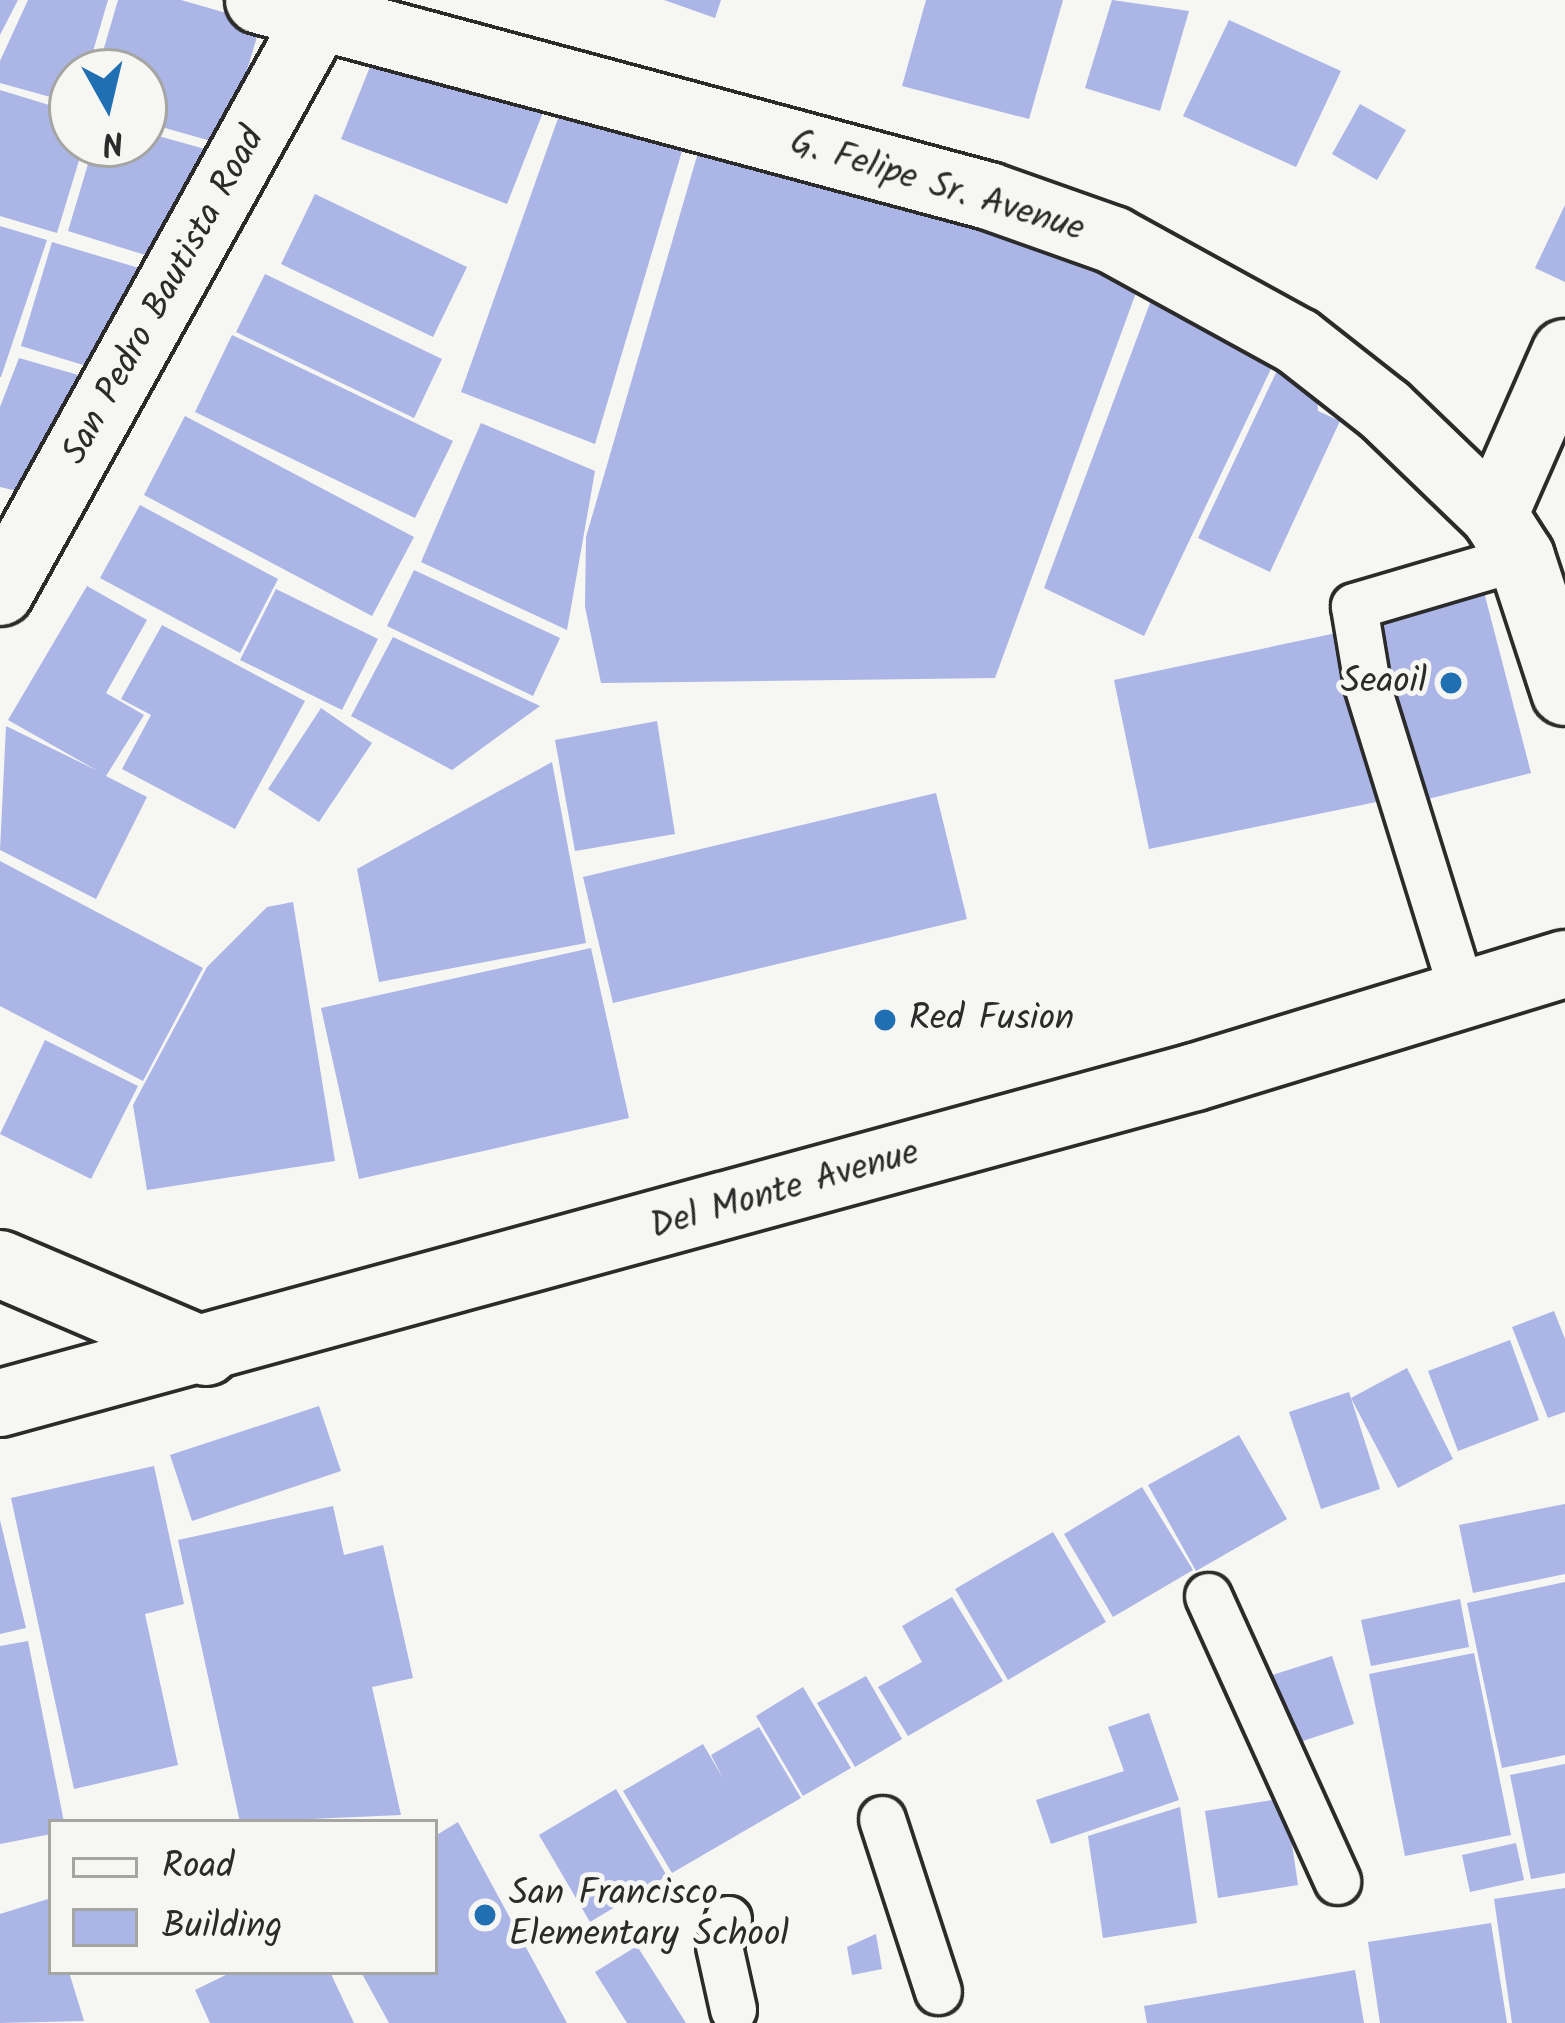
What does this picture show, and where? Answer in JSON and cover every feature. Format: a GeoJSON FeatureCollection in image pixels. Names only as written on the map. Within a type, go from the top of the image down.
{"type":"FeatureCollection","features":[{"type":"Feature","properties":{"kind":"street","name":"G. Felipe Sr. Avenue"},"geometry":{"type":"LineString","coordinates":[[302,5],[989,196],[1113,240],[1297,341],[1384,410],[1507,536],[1565,692]]}},
{"type":"Feature","properties":{"kind":"street","name":"San Pedro Bautista Road"},"geometry":{"type":"LineString","coordinates":[[6,571],[302,5]]}},
{"type":"Feature","properties":{"kind":"street"},"geometry":{"type":"LineString","coordinates":[[1507,536],[1565,352]]}},
{"type":"Feature","properties":{"kind":"street","name":"Del Monte Avenue"},"geometry":{"type":"LineString","coordinates":[[0,1403],[206,1352],[1565,964]]}},
{"type":"Feature","properties":{"kind":"street"},"geometry":{"type":"LineString","coordinates":[[0,1264],[206,1352]]}},
{"type":"Feature","properties":{"kind":"lane"},"geometry":{"type":"LineString","coordinates":[[1462,995],[1367,684],[1354,606],[1507,536]]}},
{"type":"Feature","properties":{"kind":"lane"},"geometry":{"type":"LineString","coordinates":[[1208,1596],[1337,1881]]}},
{"type":"Feature","properties":{"kind":"lane"},"geometry":{"type":"LineString","coordinates":[[882,1819],[938,1991]]}},
{"type":"Feature","properties":{"kind":"lane"},"geometry":{"type":"LineString","coordinates":[[728,1919],[719,1946],[733,2008]]}},
{"type":"Feature","properties":{"kind":"building"},"geometry":{"type":"Polygon","coordinates":[[[0,0],[18,0],[0,35],[0,0]]]}},
{"type":"Feature","properties":{"kind":"building"},"geometry":{"type":"Polygon","coordinates":[[[28,0],[108,0],[94,48],[48,48],[48,96],[0,83],[0,61],[28,0]]]}},
{"type":"Feature","properties":{"kind":"building"},"geometry":{"type":"Polygon","coordinates":[[[118,0],[181,0],[261,23],[225,145],[168,129],[168,48],[104,48],[118,0]]]}},
{"type":"Feature","properties":{"kind":"building"},"geometry":{"type":"Polygon","coordinates":[[[664,0],[721,0],[715,18],[664,0]]]}},
{"type":"Feature","properties":{"kind":"building"},"geometry":{"type":"Polygon","coordinates":[[[926,0],[1063,0],[1029,119],[902,86],[926,0]]]}},
{"type":"Feature","properties":{"kind":"building"},"geometry":{"type":"Polygon","coordinates":[[[1112,0],[1189,11],[1160,111],[1085,88],[1112,0]]]}},
{"type":"Feature","properties":{"kind":"building"},"geometry":{"type":"Polygon","coordinates":[[[1229,20],[1341,71],[1296,167],[1183,116],[1229,20]]]}},
{"type":"Feature","properties":{"kind":"building"},"geometry":{"type":"Polygon","coordinates":[[[386,27],[551,92],[507,204],[341,139],[386,27]]]}},
{"type":"Feature","properties":{"kind":"building"},"geometry":{"type":"Polygon","coordinates":[[[0,90],[48,105],[48,168],[77,168],[57,233],[0,216],[0,90]]]}},
{"type":"Feature","properties":{"kind":"building"},"geometry":{"type":"Polygon","coordinates":[[[567,93],[688,131],[595,444],[461,392],[567,93]]]}},
{"type":"Feature","properties":{"kind":"building"},"geometry":{"type":"Polygon","coordinates":[[[1360,104],[1406,130],[1377,180],[1332,154],[1360,104]]]}},
{"type":"Feature","properties":{"kind":"building"},"geometry":{"type":"Polygon","coordinates":[[[704,132],[1141,279],[995,678],[601,683],[585,607],[586,537],[704,132]]]}},
{"type":"Feature","properties":{"kind":"building"},"geometry":{"type":"Polygon","coordinates":[[[168,139],[205,149],[171,263],[68,231],[87,168],[168,168],[168,139]]]}},
{"type":"Feature","properties":{"kind":"building"},"geometry":{"type":"Polygon","coordinates":[[[315,194],[467,267],[433,337],[281,264],[315,194]]]}},
{"type":"Feature","properties":{"kind":"building"},"geometry":{"type":"Polygon","coordinates":[[[1565,205],[1565,282],[1535,268],[1565,205]]]}},
{"type":"Feature","properties":{"kind":"building"},"geometry":{"type":"Polygon","coordinates":[[[0,226],[47,240],[1,377],[0,377],[0,226]]]}},
{"type":"Feature","properties":{"kind":"building"},"geometry":{"type":"Polygon","coordinates":[[[52,242],[169,277],[116,375],[21,346],[52,242]]]}},
{"type":"Feature","properties":{"kind":"building"},"geometry":{"type":"Polygon","coordinates":[[[265,274],[442,359],[414,418],[236,332],[265,274]]]}},
{"type":"Feature","properties":{"kind":"building"},"geometry":{"type":"Polygon","coordinates":[[[1153,295],[1279,352],[1144,636],[1044,588],[1153,295]]]}},
{"type":"Feature","properties":{"kind":"building"},"geometry":{"type":"Polygon","coordinates":[[[232,335],[453,441],[415,518],[195,412],[232,335]]]}},
{"type":"Feature","properties":{"kind":"building"},"geometry":{"type":"Polygon","coordinates":[[[19,358],[106,383],[44,497],[0,487],[0,407],[19,358]]]}},
{"type":"Feature","properties":{"kind":"building"},"geometry":{"type":"Polygon","coordinates":[[[1283,358],[1315,373],[1318,411],[1340,421],[1270,572],[1198,538],[1283,358]]]}},
{"type":"Feature","properties":{"kind":"building"},"geometry":{"type":"Polygon","coordinates":[[[185,416],[414,537],[372,616],[144,495],[185,416]]]}},
{"type":"Feature","properties":{"kind":"building"},"geometry":{"type":"Polygon","coordinates":[[[481,423],[595,471],[567,630],[421,562],[481,423]]]}},
{"type":"Feature","properties":{"kind":"building"},"geometry":{"type":"Polygon","coordinates":[[[140,505],[278,579],[240,653],[100,578],[140,505]]]}},
{"type":"Feature","properties":{"kind":"building","name":"Seaoil"},"geometry":{"type":"Polygon","coordinates":[[[1477,565],[1531,773],[1424,800],[1370,592],[1477,565]]]}},
{"type":"Feature","properties":{"kind":"building"},"geometry":{"type":"Polygon","coordinates":[[[414,570],[560,638],[533,696],[387,626],[414,570]]]}},
{"type":"Feature","properties":{"kind":"building"},"geometry":{"type":"Polygon","coordinates":[[[87,586],[147,620],[106,693],[144,715],[106,776],[147,797],[96,899],[0,850],[6,726],[98,771],[8,720],[87,586]]]}},
{"type":"Feature","properties":{"kind":"building"},"geometry":{"type":"Polygon","coordinates":[[[276,589],[378,639],[342,710],[240,660],[276,589]]]}},
{"type":"Feature","properties":{"kind":"building"},"geometry":{"type":"Polygon","coordinates":[[[162,625],[305,701],[235,829],[122,769],[151,715],[121,699],[162,625]]]}},
{"type":"Feature","properties":{"kind":"building"},"geometry":{"type":"Polygon","coordinates":[[[1346,631],[1381,801],[1149,849],[1114,680],[1346,631]]]}},
{"type":"Feature","properties":{"kind":"building"},"geometry":{"type":"Polygon","coordinates":[[[393,637],[540,706],[452,770],[351,716],[393,637]]]}},
{"type":"Feature","properties":{"kind":"building"},"geometry":{"type":"Polygon","coordinates":[[[321,708],[372,743],[319,822],[268,789],[321,708]]]}},
{"type":"Feature","properties":{"kind":"building"},"geometry":{"type":"Polygon","coordinates":[[[657,721],[675,834],[575,851],[555,740],[657,721]]]}},
{"type":"Feature","properties":{"kind":"building"},"geometry":{"type":"Polygon","coordinates":[[[552,762],[586,943],[379,982],[357,869],[552,762]]]}},
{"type":"Feature","properties":{"kind":"building"},"geometry":{"type":"Polygon","coordinates":[[[936,793],[967,919],[613,1003],[583,877],[936,793]]]}},
{"type":"Feature","properties":{"kind":"building"},"geometry":{"type":"Polygon","coordinates":[[[0,861],[203,968],[143,1081],[0,1006],[0,861]]]}},
{"type":"Feature","properties":{"kind":"building"},"geometry":{"type":"Polygon","coordinates":[[[293,902],[335,1161],[147,1190],[133,1105],[207,967],[267,907],[293,902]]]}},
{"type":"Feature","properties":{"kind":"building"},"geometry":{"type":"Polygon","coordinates":[[[591,948],[629,1118],[359,1179],[321,1008],[591,948]]]}},
{"type":"Feature","properties":{"kind":"building"},"geometry":{"type":"Polygon","coordinates":[[[45,1040],[138,1086],[91,1179],[0,1134],[45,1040]]]}},
{"type":"Feature","properties":{"kind":"building"},"geometry":{"type":"Polygon","coordinates":[[[1554,1311],[1565,1339],[1565,1412],[1548,1418],[1512,1327],[1554,1311]]]}},
{"type":"Feature","properties":{"kind":"building"},"geometry":{"type":"Polygon","coordinates":[[[1510,1340],[1539,1420],[1458,1451],[1428,1371],[1510,1340]]]}},
{"type":"Feature","properties":{"kind":"building"},"geometry":{"type":"Polygon","coordinates":[[[1407,1368],[1453,1459],[1398,1488],[1351,1398],[1407,1368]]]}},
{"type":"Feature","properties":{"kind":"building"},"geometry":{"type":"Polygon","coordinates":[[[1349,1392],[1380,1489],[1321,1509],[1289,1412],[1349,1392]]]}},
{"type":"Feature","properties":{"kind":"building"},"geometry":{"type":"Polygon","coordinates":[[[319,1406],[341,1471],[192,1521],[170,1455],[319,1406]]]}},
{"type":"Feature","properties":{"kind":"building"},"geometry":{"type":"Polygon","coordinates":[[[1239,1435],[1287,1519],[1196,1571],[1148,1485],[1239,1435]]]}},
{"type":"Feature","properties":{"kind":"building"},"geometry":{"type":"Polygon","coordinates":[[[154,1466],[184,1604],[145,1614],[178,1765],[74,1789],[11,1498],[154,1466]]]}},
{"type":"Feature","properties":{"kind":"building"},"geometry":{"type":"Polygon","coordinates":[[[1142,1487],[1193,1570],[1113,1617],[1064,1534],[1142,1487]]]}},
{"type":"Feature","properties":{"kind":"building"},"geometry":{"type":"Polygon","coordinates":[[[1565,1504],[1565,1574],[1473,1593],[1459,1525],[1565,1504]]]}},
{"type":"Feature","properties":{"kind":"building"},"geometry":{"type":"Polygon","coordinates":[[[333,1506],[344,1555],[383,1545],[413,1678],[372,1687],[401,1815],[239,1819],[178,1540],[333,1506]]]}},
{"type":"Feature","properties":{"kind":"building"},"geometry":{"type":"Polygon","coordinates":[[[0,1520],[26,1628],[0,1634],[0,1520]]]}},
{"type":"Feature","properties":{"kind":"building"},"geometry":{"type":"Polygon","coordinates":[[[1053,1532],[1106,1622],[1008,1680],[955,1589],[1053,1532]]]}},
{"type":"Feature","properties":{"kind":"building"},"geometry":{"type":"Polygon","coordinates":[[[1565,1582],[1565,1755],[1502,1768],[1467,1603],[1565,1582]]]}},
{"type":"Feature","properties":{"kind":"building"},"geometry":{"type":"Polygon","coordinates":[[[952,1597],[1003,1681],[908,1736],[878,1687],[922,1662],[902,1626],[952,1597]]]}},
{"type":"Feature","properties":{"kind":"building"},"geometry":{"type":"Polygon","coordinates":[[[1460,1599],[1469,1647],[1371,1666],[1361,1620],[1460,1599]]]}},
{"type":"Feature","properties":{"kind":"building"},"geometry":{"type":"Polygon","coordinates":[[[28,1641],[63,1819],[48,1819],[48,1835],[0,1844],[0,1646],[28,1641]]]}},
{"type":"Feature","properties":{"kind":"building"},"geometry":{"type":"Polygon","coordinates":[[[1474,1653],[1511,1835],[1405,1856],[1369,1674],[1474,1653]]]}},
{"type":"Feature","properties":{"kind":"building"},"geometry":{"type":"Polygon","coordinates":[[[1332,1656],[1354,1724],[1291,1745],[1269,1676],[1332,1656]]]}},
{"type":"Feature","properties":{"kind":"building"},"geometry":{"type":"Polygon","coordinates":[[[866,1676],[902,1739],[855,1767],[817,1703],[866,1676]]]}},
{"type":"Feature","properties":{"kind":"building"},"geometry":{"type":"Polygon","coordinates":[[[803,1687],[851,1768],[803,1796],[756,1716],[803,1687]]]}},
{"type":"Feature","properties":{"kind":"building"},"geometry":{"type":"Polygon","coordinates":[[[1149,1713],[1179,1800],[1051,1844],[1036,1800],[1124,1771],[1108,1727],[1149,1713]]]}},
{"type":"Feature","properties":{"kind":"building"},"geometry":{"type":"Polygon","coordinates":[[[759,1727],[801,1798],[672,1873],[623,1791],[703,1744],[724,1780],[711,1755],[759,1727]]]}},
{"type":"Feature","properties":{"kind":"building"},"geometry":{"type":"Polygon","coordinates":[[[1565,1764],[1565,1873],[1531,1879],[1510,1775],[1565,1764]]]}},
{"type":"Feature","properties":{"kind":"building"},"geometry":{"type":"Polygon","coordinates":[[[616,1789],[667,1876],[590,1922],[539,1835],[616,1789]]]}},
{"type":"Feature","properties":{"kind":"building"},"geometry":{"type":"Polygon","coordinates":[[[1285,1798],[1298,1885],[1218,1898],[1205,1811],[1285,1798]]]}},
{"type":"Feature","properties":{"kind":"building"},"geometry":{"type":"Polygon","coordinates":[[[1180,1807],[1197,1923],[1103,1938],[1088,1836],[1180,1807]]]}},
{"type":"Feature","properties":{"kind":"building"},"geometry":{"type":"Polygon","coordinates":[[[458,1822],[567,2023],[389,2023],[363,1975],[438,1975],[438,1834],[458,1822]]]}},
{"type":"Feature","properties":{"kind":"building"},"geometry":{"type":"Polygon","coordinates":[[[1516,1843],[1524,1880],[1470,1892],[1462,1855],[1516,1843]]]}},
{"type":"Feature","properties":{"kind":"building"},"geometry":{"type":"Polygon","coordinates":[[[1565,1888],[1565,2023],[1512,2023],[1494,1899],[1565,1888]]]}},
{"type":"Feature","properties":{"kind":"building"},"geometry":{"type":"Polygon","coordinates":[[[48,1899],[48,1975],[70,1975],[84,2021],[0,2023],[0,1914],[48,1899]]]}},
{"type":"Feature","properties":{"kind":"building"},"geometry":{"type":"Polygon","coordinates":[[[1491,1923],[1507,2023],[1380,2023],[1368,1942],[1491,1923]]]}},
{"type":"Feature","properties":{"kind":"building"},"geometry":{"type":"Polygon","coordinates":[[[876,1934],[882,1969],[852,1975],[847,1947],[876,1934]]]}},
{"type":"Feature","properties":{"kind":"building"},"geometry":{"type":"Polygon","coordinates":[[[637,1946],[686,2023],[627,2023],[595,1972],[637,1946]]]}},
{"type":"Feature","properties":{"kind":"building"},"geometry":{"type":"Polygon","coordinates":[[[1355,1970],[1364,2023],[1147,2023],[1144,2006],[1355,1970]]]}},
{"type":"Feature","properties":{"kind":"building"},"geometry":{"type":"Polygon","coordinates":[[[226,1975],[331,1975],[354,2023],[210,2023],[195,1990],[226,1975]]]}},
{"type":"Feature","properties":{"kind":"place","name":"Seaoil"},"geometry":{"type":"Point","coordinates":[1451,683]}},
{"type":"Feature","properties":{"kind":"place","name":"Red Fusion"},"geometry":{"type":"Point","coordinates":[885,1020]}},
{"type":"Feature","properties":{"kind":"place","name":"San Francisco Elementary School"},"geometry":{"type":"Point","coordinates":[485,1915]}}]}
